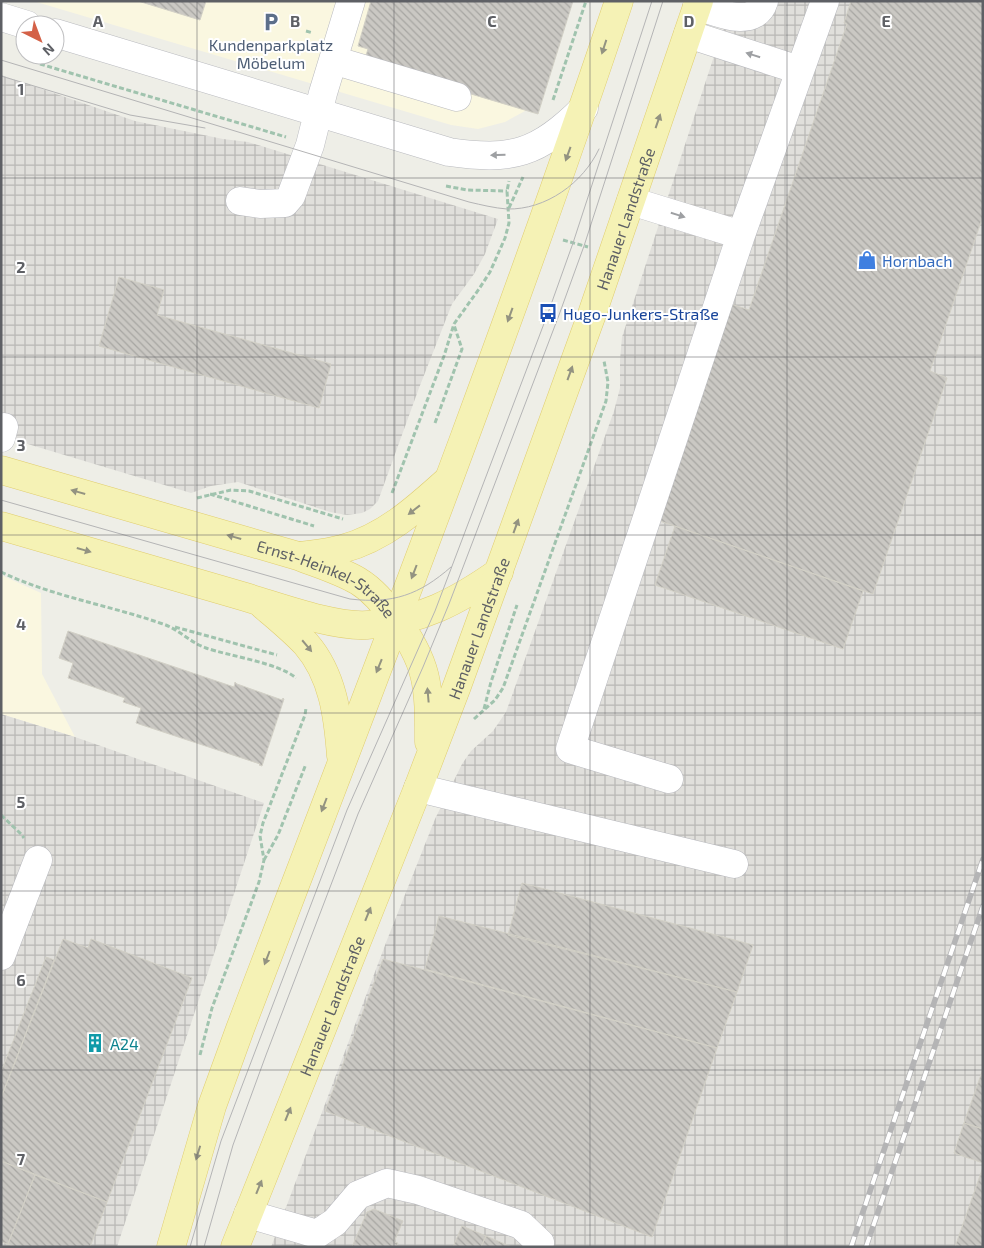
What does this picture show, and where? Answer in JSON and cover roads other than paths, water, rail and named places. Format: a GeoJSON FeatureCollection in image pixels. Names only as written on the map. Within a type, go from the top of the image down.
{"type":"FeatureCollection","features":[{"type":"Feature","properties":{"kind":"main road"},"geometry":{"type":"LineString","coordinates":[[171,1247],[215,1098],[341,760],[450,478],[584,108],[619,1]]}},
{"type":"Feature","properties":{"kind":"main road","name":"Hanauer Landstraße"},"geometry":{"type":"LineString","coordinates":[[235,1247],[429,761],[612,256],[698,3]]}},
{"type":"Feature","properties":{"kind":"main road","name":"Ernst-Heinkel-Straße"},"geometry":{"type":"LineString","coordinates":[[1,470],[298,556],[350,577],[360,583],[381,600],[396,620],[366,625],[346,623],[258,601],[1,526]]}},
{"type":"Feature","properties":{"kind":"main road"},"geometry":{"type":"LineString","coordinates":[[298,556],[342,549],[372,537],[397,523],[450,478]]}},
{"type":"Feature","properties":{"kind":"main road"},"geometry":{"type":"LineString","coordinates":[[396,620],[434,611],[475,589],[499,572]]}},
{"type":"Feature","properties":{"kind":"main road"},"geometry":{"type":"LineString","coordinates":[[258,601],[296,634],[317,658],[332,694],[338,724],[341,760]]}},
{"type":"Feature","properties":{"kind":"main road"},"geometry":{"type":"LineString","coordinates":[[396,620],[418,652],[423,667],[429,702],[429,761]]}},
{"type":"Feature","properties":{"kind":"street"},"geometry":{"type":"LineString","coordinates":[[240,201],[260,204],[285,203],[291,196],[310,145],[332,60],[351,1]]}},
{"type":"Feature","properties":{"kind":"street"},"geometry":{"type":"LineString","coordinates":[[698,3],[742,18],[753,15],[762,8],[764,1]]}},
{"type":"Feature","properties":{"kind":"street"},"geometry":{"type":"LineString","coordinates":[[669,779],[570,749],[741,235],[825,1]]}},
{"type":"Feature","properties":{"kind":"street"},"geometry":{"type":"LineString","coordinates":[[1,17],[15,21]]}},
{"type":"Feature","properties":{"kind":"street"},"geometry":{"type":"LineString","coordinates":[[688,34],[800,70]]}},
{"type":"Feature","properties":{"kind":"street"},"geometry":{"type":"LineString","coordinates":[[65,36],[448,152],[469,155],[499,155],[522,151],[538,145],[563,129],[584,108]]}},
{"type":"Feature","properties":{"kind":"street"},"geometry":{"type":"LineString","coordinates":[[332,60],[456,97]]}},
{"type":"Feature","properties":{"kind":"street"},"geometry":{"type":"LineString","coordinates":[[631,201],[741,235]]}},
{"type":"Feature","properties":{"kind":"street"},"geometry":{"type":"LineString","coordinates":[[418,788],[734,864]]}},
{"type":"Feature","properties":{"kind":"street"},"geometry":{"type":"LineString","coordinates":[[1,956],[38,860]]}},
{"type":"Feature","properties":{"kind":"street"},"geometry":{"type":"LineString","coordinates":[[248,1214],[317,1241],[358,1195],[387,1183],[418,1190],[521,1226],[540,1243],[539,1247]]}},
{"type":"Feature","properties":{"kind":"tram line"},"geometry":{"type":"LineString","coordinates":[[190,1247],[221,1141],[347,810],[435,611],[548,313],[573,243],[652,1]]}},
{"type":"Feature","properties":{"kind":"tram line"},"geometry":{"type":"LineString","coordinates":[[204,1247],[233,1145],[266,1055],[358,814],[449,604],[559,315],[584,246],[663,1]]}},
{"type":"Feature","properties":{"kind":"tram line"},"geometry":{"type":"LineString","coordinates":[[1,60],[469,202],[497,208],[521,208],[536,205],[562,192],[583,173],[599,149]]}},
{"type":"Feature","properties":{"kind":"tram line"},"geometry":{"type":"LineString","coordinates":[[1,76],[130,115],[205,128]]}},
{"type":"Feature","properties":{"kind":"tram line"},"geometry":{"type":"LineString","coordinates":[[1,500],[350,599],[379,600],[405,595],[428,585],[451,567]]}},
{"type":"Feature","properties":{"kind":"railway"},"geometry":{"type":"LineString","coordinates":[[851,1247],[983,859]]}},
{"type":"Feature","properties":{"kind":"railway"},"geometry":{"type":"LineString","coordinates":[[866,1247],[983,906]]}},
{"type":"Feature","properties":{"kind":"place","name":"Kundenparkplatz Möbelum"},"geometry":{"type":"Point","coordinates":[271,22]}},
{"type":"Feature","properties":{"kind":"place","name":"Hornbach"},"geometry":{"type":"Point","coordinates":[867,260]}},
{"type":"Feature","properties":{"kind":"place","name":"Hugo-Junkers-Straße"},"geometry":{"type":"Point","coordinates":[548,313]}},
{"type":"Feature","properties":{"kind":"place","name":"A24"},"geometry":{"type":"Point","coordinates":[95,1043]}}]}
